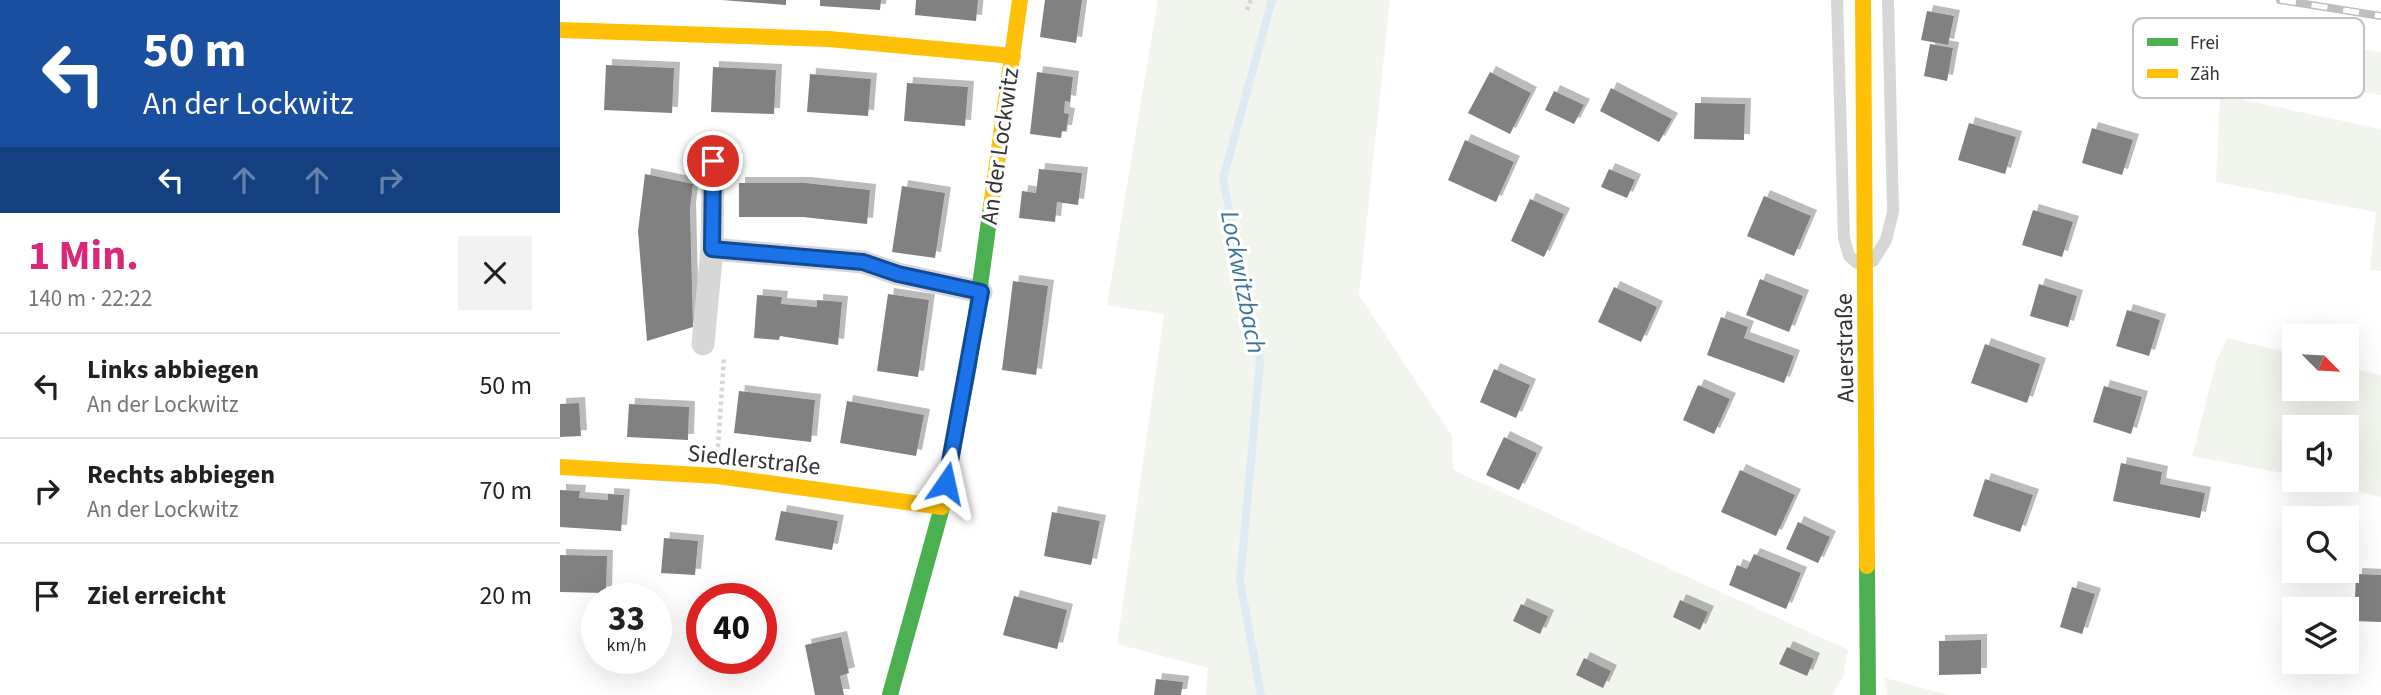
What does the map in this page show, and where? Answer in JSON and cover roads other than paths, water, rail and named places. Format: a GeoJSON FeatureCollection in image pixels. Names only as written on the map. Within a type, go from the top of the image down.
{"type":"FeatureCollection","features":[{"type":"Feature","properties":{"kind":"street","name":"An der Lockwitz"},"geometry":{"type":"LineString","coordinates":[[890,695],[942,507],[981,292],[993,181],[1020,0]]}},
{"type":"Feature","properties":{"kind":"street","name":"Auerstraße"},"geometry":{"type":"LineString","coordinates":[[1863,0],[1868,695]]}},
{"type":"Feature","properties":{"kind":"street"},"geometry":{"type":"LineString","coordinates":[[560,30],[829,38],[1013,56]]}},
{"type":"Feature","properties":{"kind":"street"},"geometry":{"type":"LineString","coordinates":[[704,344],[712,249],[713,161]]}},
{"type":"Feature","properties":{"kind":"street"},"geometry":{"type":"LineString","coordinates":[[712,249],[863,262],[898,274],[981,292]]}},
{"type":"Feature","properties":{"kind":"street","name":"Siedlerstraße"},"geometry":{"type":"LineString","coordinates":[[560,467],[717,476],[942,507]]}},
{"type":"Feature","properties":{"kind":"lane"},"geometry":{"type":"LineString","coordinates":[[1837,0],[1844,238],[1849,256],[1867,272],[1886,240],[1893,212],[1888,0]]}},
{"type":"Feature","properties":{"kind":"lane"},"geometry":{"type":"LineString","coordinates":[[1855,695],[1869,670]]}},
{"type":"Feature","properties":{"kind":"waterway","name":"Lockwitzbach"},"geometry":{"type":"LineString","coordinates":[[1261,695],[1240,581],[1260,361],[1223,179],[1272,0]]}},
{"type":"Feature","properties":{"kind":"railway"},"geometry":{"type":"LineString","coordinates":[[2280,0],[2381,16]]}}]}
